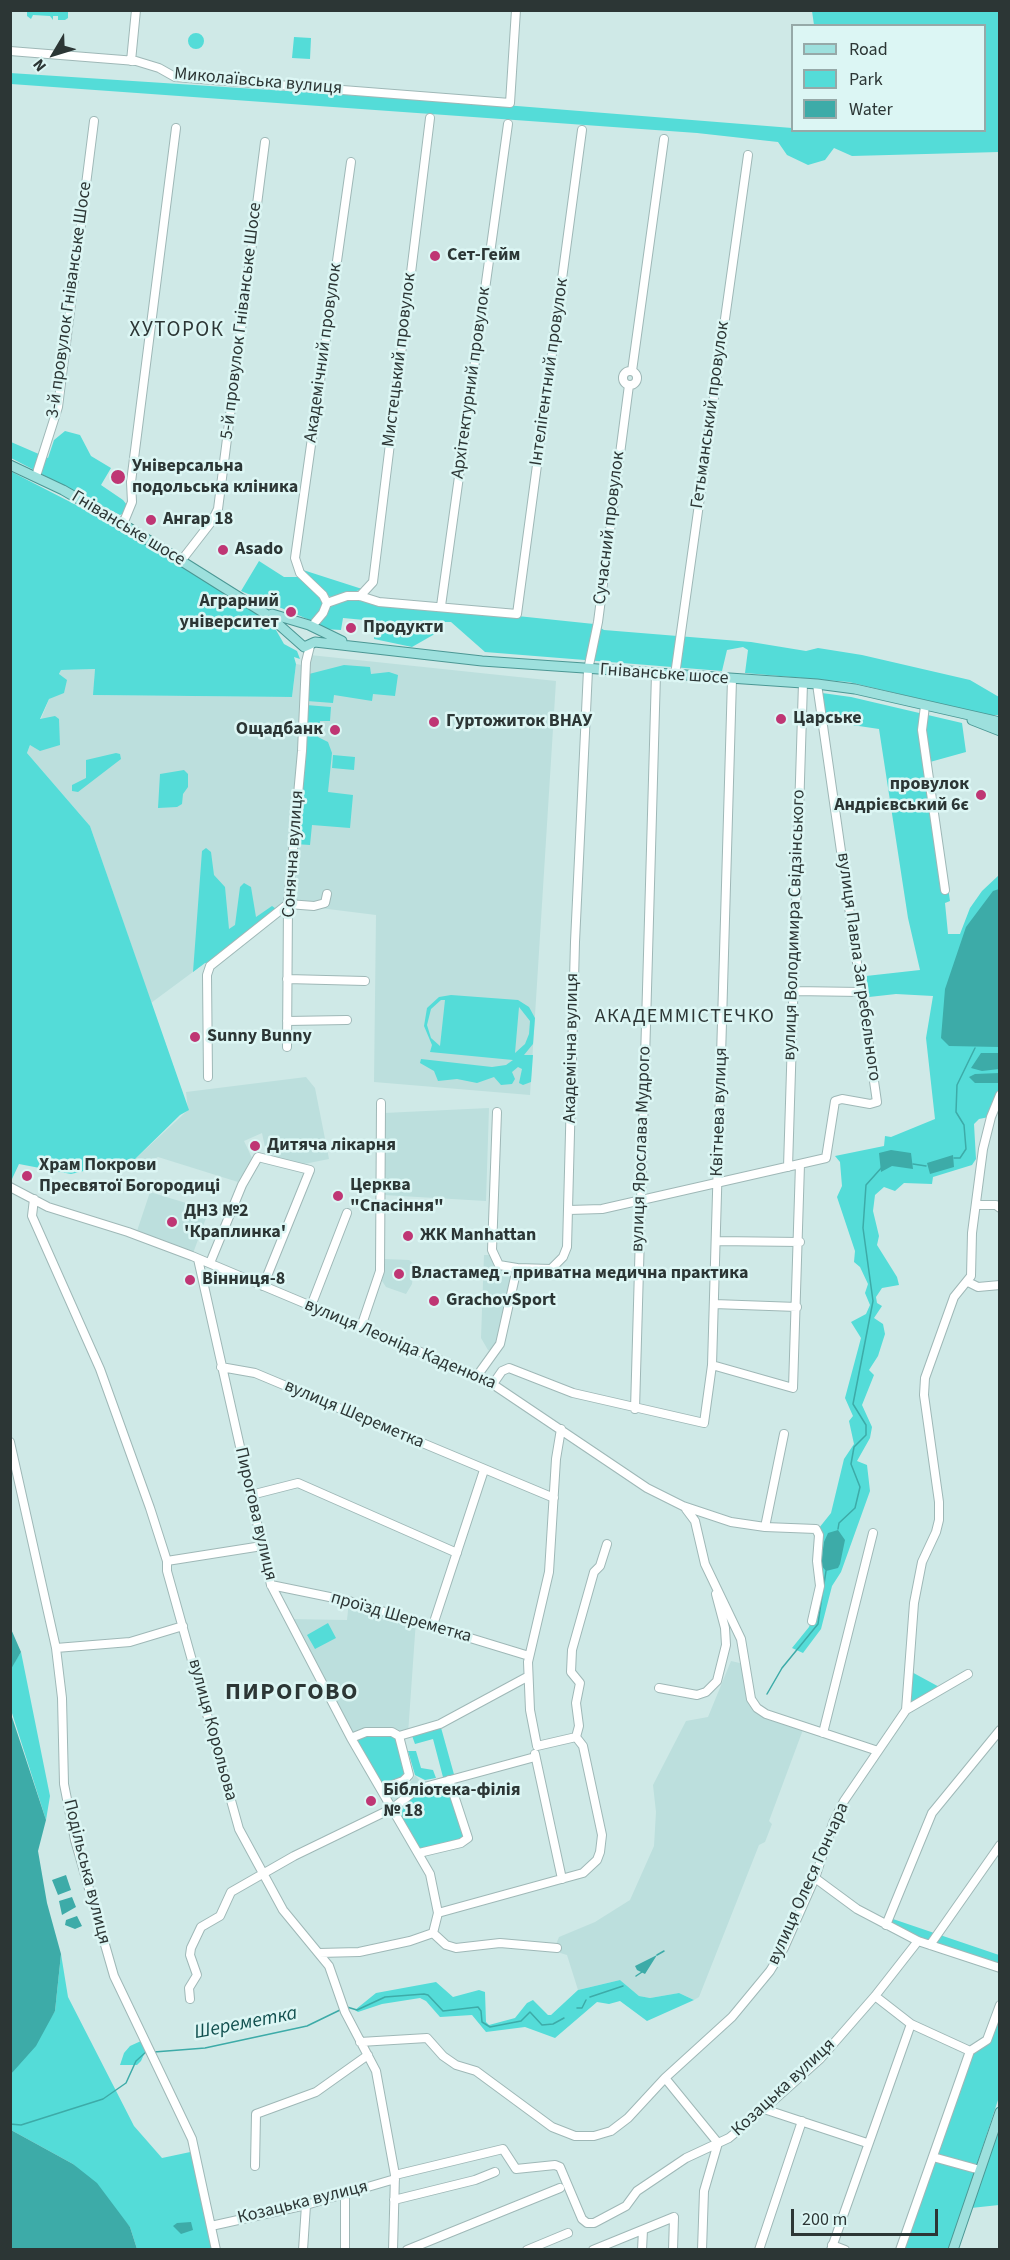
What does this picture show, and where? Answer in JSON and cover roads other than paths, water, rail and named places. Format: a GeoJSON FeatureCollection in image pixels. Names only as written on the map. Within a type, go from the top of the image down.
{"type":"FeatureCollection","features":[{"type":"Feature","properties":{"kind":"main road","name":"Гніванське шосе"},"geometry":{"type":"LineString","coordinates":[[10,465],[123,524],[269,616],[294,637],[308,645],[374,649],[588,670],[817,684],[855,689],[999,722]]}},
{"type":"Feature","properties":{"kind":"main road","name":"Гніванське шосе"},"geometry":{"type":"LineString","coordinates":[[242,600],[337,640],[374,649]]}},
{"type":"Feature","properties":{"kind":"main road"},"geometry":{"type":"LineString","coordinates":[[294,637],[297,628],[310,627],[308,645]]}},
{"type":"Feature","properties":{"kind":"main road","name":"Гніванське шосе"},"geometry":{"type":"LineString","coordinates":[[952,712],[999,729]]}},
{"type":"Feature","properties":{"kind":"main road"},"geometry":{"type":"LineString","coordinates":[[953,2250],[999,2112]]}},
{"type":"Feature","properties":{"kind":"street"},"geometry":{"type":"LineString","coordinates":[[131,61],[136,10]]}},
{"type":"Feature","properties":{"kind":"street","name":"Миколаївська вулиця"},"geometry":{"type":"LineString","coordinates":[[10,51],[131,61],[159,68],[175,77],[510,103],[516,10]]}},
{"type":"Feature","properties":{"kind":"street","name":"Мистецький провулок"},"geometry":{"type":"LineString","coordinates":[[360,596],[373,582],[430,118]]}},
{"type":"Feature","properties":{"kind":"street","name":"3-й провулок Гніванське Шосе"},"geometry":{"type":"LineString","coordinates":[[36,477],[58,407],[94,121]]}},
{"type":"Feature","properties":{"kind":"street","name":"Архітектурний провулок"},"geometry":{"type":"LineString","coordinates":[[441,606],[508,124]]}},
{"type":"Feature","properties":{"kind":"street"},"geometry":{"type":"LineString","coordinates":[[123,524],[132,502],[131,482],[176,128]]}},
{"type":"Feature","properties":{"kind":"street","name":"Інтелігентний провулок"},"geometry":{"type":"LineString","coordinates":[[441,606],[517,614],[582,130]]}},
{"type":"Feature","properties":{"kind":"street","name":"Сучасний провулок"},"geometry":{"type":"LineString","coordinates":[[588,670],[598,622],[629,385],[638,379],[632,371],[664,139]]}},
{"type":"Feature","properties":{"kind":"street","name":"5-й провулок Гніванське Шосе"},"geometry":{"type":"LineString","coordinates":[[181,561],[212,521],[218,509],[265,141]]}},
{"type":"Feature","properties":{"kind":"street","name":"Гетьманський провулок"},"geometry":{"type":"LineString","coordinates":[[675,675],[748,155]]}},
{"type":"Feature","properties":{"kind":"street","name":"Академічний провулок"},"geometry":{"type":"LineString","coordinates":[[327,603],[323,595],[300,573],[295,558],[351,162]]}},
{"type":"Feature","properties":{"kind":"street"},"geometry":{"type":"LineString","coordinates":[[310,627],[323,613],[327,603],[347,596],[360,596],[378,602],[441,606]]}},
{"type":"Feature","properties":{"kind":"street","name":"Сонячна вулиця"},"geometry":{"type":"LineString","coordinates":[[286,1047],[288,904],[302,751],[308,645]]}},
{"type":"Feature","properties":{"kind":"street","name":"Академічна вулиця"},"geometry":{"type":"LineString","coordinates":[[518,1268],[550,1269],[563,1257],[567,1247],[575,942],[588,670]]}},
{"type":"Feature","properties":{"kind":"street","name":"вулиця Ярослава Мудрого"},"geometry":{"type":"LineString","coordinates":[[635,1409],[656,674]]}},
{"type":"Feature","properties":{"kind":"street","name":"Квітнева вулиця"},"geometry":{"type":"LineString","coordinates":[[635,1409],[704,1423],[712,1365],[732,679]]}},
{"type":"Feature","properties":{"kind":"street","name":"вулиця Володимира Свідзінського"},"geometry":{"type":"LineString","coordinates":[[788,1167],[803,683]]}},
{"type":"Feature","properties":{"kind":"street","name":"вулиця Павла Загребельного"},"geometry":{"type":"LineString","coordinates":[[569,1210],[595,1210],[640,1201],[826,1158],[833,1106],[837,1099],[870,1104],[877,1102],[817,684]]}},
{"type":"Feature","properties":{"kind":"street"},"geometry":{"type":"LineString","coordinates":[[925,706],[922,730],[945,890]]}},
{"type":"Feature","properties":{"kind":"street"},"geometry":{"type":"LineString","coordinates":[[208,1077],[209,969],[213,962],[288,904],[314,906],[325,903],[327,894]]}},
{"type":"Feature","properties":{"kind":"street"},"geometry":{"type":"LineString","coordinates":[[287,980],[365,981]]}},
{"type":"Feature","properties":{"kind":"street"},"geometry":{"type":"LineString","coordinates":[[793,991],[861,992]]}},
{"type":"Feature","properties":{"kind":"street"},"geometry":{"type":"LineString","coordinates":[[287,1021],[347,1020]]}},
{"type":"Feature","properties":{"kind":"street"},"geometry":{"type":"LineString","coordinates":[[906,1710],[914,1604],[922,1563],[936,1532],[939,1512],[924,1395],[925,1378],[952,1300],[968,1282],[972,1273],[972,1233],[979,1178],[986,1133],[999,1095]]}},
{"type":"Feature","properties":{"kind":"street"},"geometry":{"type":"LineString","coordinates":[[361,1327],[380,1271],[381,1103]]}},
{"type":"Feature","properties":{"kind":"street"},"geometry":{"type":"LineString","coordinates":[[477,1376],[500,1344],[518,1268],[499,1265],[492,1250],[497,1112]]}},
{"type":"Feature","properties":{"kind":"street"},"geometry":{"type":"LineString","coordinates":[[210,1263],[242,1185],[258,1157],[310,1170],[263,1286]]}},
{"type":"Feature","properties":{"kind":"street"},"geometry":{"type":"LineString","coordinates":[[712,1365],[793,1388],[800,1242],[800,1164]]}},
{"type":"Feature","properties":{"kind":"street"},"geometry":{"type":"LineString","coordinates":[[10,1186],[48,1207],[128,1232],[198,1259]]}},
{"type":"Feature","properties":{"kind":"street","name":"вулиця Корольова"},"geometry":{"type":"LineString","coordinates":[[34,1199],[33,1216],[100,1369],[167,1561],[167,1571],[239,1830],[283,1910],[319,1953],[330,1970],[345,2012],[368,2055],[381,2090],[395,2177],[393,2250]]}},
{"type":"Feature","properties":{"kind":"street"},"geometry":{"type":"LineString","coordinates":[[976,1205],[996,1205],[999,1208]]}},
{"type":"Feature","properties":{"kind":"street"},"geometry":{"type":"LineString","coordinates":[[311,1306],[347,1213]]}},
{"type":"Feature","properties":{"kind":"street"},"geometry":{"type":"LineString","coordinates":[[716,1241],[800,1242]]}},
{"type":"Feature","properties":{"kind":"street","name":"вулиця Леоніда Каденюка"},"geometry":{"type":"LineString","coordinates":[[198,1259],[493,1384],[647,1488],[683,1506],[724,1520],[765,1527],[813,1528],[818,1532],[820,1586],[812,1621]]}},
{"type":"Feature","properties":{"kind":"street","name":"Пирогова вулиця"},"geometry":{"type":"LineString","coordinates":[[198,1259],[271,1585],[281,1609],[351,1738],[431,1877],[438,1914],[433,1933]]}},
{"type":"Feature","properties":{"kind":"street"},"geometry":{"type":"LineString","coordinates":[[968,1282],[978,1287],[999,1285]]}},
{"type":"Feature","properties":{"kind":"street"},"geometry":{"type":"LineString","coordinates":[[714,1304],[797,1307]]}},
{"type":"Feature","properties":{"kind":"street","name":"вулиця Шереметка"},"geometry":{"type":"LineString","coordinates":[[221,1368],[255,1373],[554,1498]]}},
{"type":"Feature","properties":{"kind":"street"},"geometry":{"type":"LineString","coordinates":[[493,1384],[502,1371],[509,1368],[569,1392],[635,1409]]}},
{"type":"Feature","properties":{"kind":"street"},"geometry":{"type":"LineString","coordinates":[[561,1429],[556,1459],[548,1580],[529,1656],[527,1677],[537,1746],[535,1757],[562,1879]]}},
{"type":"Feature","properties":{"kind":"street"},"geometry":{"type":"LineString","coordinates":[[765,1527],[784,1434]]}},
{"type":"Feature","properties":{"kind":"street","name":"Подільська вулиця"},"geometry":{"type":"LineString","coordinates":[[10,1442],[56,1648],[63,1698],[64,1784],[75,1840],[114,1976],[192,2139],[216,2250]]}},
{"type":"Feature","properties":{"kind":"street"},"geometry":{"type":"LineString","coordinates":[[433,1625],[484,1470]]}},
{"type":"Feature","properties":{"kind":"street"},"geometry":{"type":"LineString","coordinates":[[251,1495],[298,1484],[457,1553]]}},
{"type":"Feature","properties":{"kind":"street"},"geometry":{"type":"LineString","coordinates":[[683,1506],[695,1521],[705,1564],[741,1639],[751,1699],[757,1708],[878,1751]]}},
{"type":"Feature","properties":{"kind":"street"},"geometry":{"type":"LineString","coordinates":[[823,1733],[873,1533]]}},
{"type":"Feature","properties":{"kind":"street"},"geometry":{"type":"LineString","coordinates":[[438,1914],[583,1873],[597,1860],[602,1845],[586,1752],[576,1737],[579,1726],[576,1702],[580,1683],[571,1672],[572,1650],[594,1572],[600,1566],[606,1544]]}},
{"type":"Feature","properties":{"kind":"street"},"geometry":{"type":"LineString","coordinates":[[167,1561],[262,1546]]}},
{"type":"Feature","properties":{"kind":"street","name":"проїзд Шереметка"},"geometry":{"type":"LineString","coordinates":[[271,1585],[349,1601],[529,1656]]}},
{"type":"Feature","properties":{"kind":"street"},"geometry":{"type":"LineString","coordinates":[[659,1688],[697,1695],[706,1692],[717,1681],[726,1645],[725,1628],[715,1587]]}},
{"type":"Feature","properties":{"kind":"street"},"geometry":{"type":"LineString","coordinates":[[56,1648],[130,1642],[183,1626]]}},
{"type":"Feature","properties":{"kind":"street"},"geometry":{"type":"LineString","coordinates":[[906,1710],[968,1674]]}},
{"type":"Feature","properties":{"kind":"street"},"geometry":{"type":"LineString","coordinates":[[351,1738],[366,1732],[392,1732],[399,1736],[440,1724],[527,1677]]}},
{"type":"Feature","properties":{"kind":"street","name":"вулиця Олеся Гончара"},"geometry":{"type":"LineString","coordinates":[[360,2042],[427,2038],[443,2056],[456,2065],[476,2071],[552,2127],[582,2136],[598,2135],[618,2127],[665,2078],[732,2017],[770,1971],[784,1948],[815,1878],[833,1823],[844,1801],[906,1710]]}},
{"type":"Feature","properties":{"kind":"street"},"geometry":{"type":"LineString","coordinates":[[886,1925],[932,1813],[999,1730]]}},
{"type":"Feature","properties":{"kind":"street"},"geometry":{"type":"LineString","coordinates":[[381,1790],[403,1782],[409,1776],[399,1736]]}},
{"type":"Feature","properties":{"kind":"street"},"geometry":{"type":"LineString","coordinates":[[537,1746],[576,1737]]}},
{"type":"Feature","properties":{"kind":"street"},"geometry":{"type":"LineString","coordinates":[[190,1999],[189,1988],[197,1975],[190,1950],[197,1933],[204,1925],[219,1918],[229,1894],[262,1874],[393,1808],[417,1789],[535,1757]]}},
{"type":"Feature","properties":{"kind":"street"},"geometry":{"type":"LineString","coordinates":[[419,1853],[461,1843],[468,1838],[449,1780]]}},
{"type":"Feature","properties":{"kind":"street"},"geometry":{"type":"LineString","coordinates":[[930,1945],[999,1845]]}},
{"type":"Feature","properties":{"kind":"street"},"geometry":{"type":"LineString","coordinates":[[815,1878],[886,1925],[918,1941],[999,1968]]}},
{"type":"Feature","properties":{"kind":"street"},"geometry":{"type":"LineString","coordinates":[[319,1953],[359,1952],[410,1941],[433,1933],[446,1945],[456,1948],[500,1943],[557,1948]]}},
{"type":"Feature","properties":{"kind":"street","name":"Козацька вулиця"},"geometry":{"type":"LineString","coordinates":[[212,2226],[306,2205],[395,2177],[503,2149],[516,2169],[555,2165],[560,2167],[580,2216],[585,2222],[592,2223],[626,2206],[639,2190],[686,2157],[732,2136],[764,2109],[820,2059],[875,1996],[918,1941]]}},
{"type":"Feature","properties":{"kind":"street"},"geometry":{"type":"LineString","coordinates":[[875,1996],[911,2024],[970,2051]]}},
{"type":"Feature","properties":{"kind":"street"},"geometry":{"type":"LineString","coordinates":[[900,2250],[970,2051],[987,2040],[999,2005]]}},
{"type":"Feature","properties":{"kind":"street"},"geometry":{"type":"LineString","coordinates":[[845,2250],[831,2247],[911,2024]]}},
{"type":"Feature","properties":{"kind":"street"},"geometry":{"type":"LineString","coordinates":[[255,2166],[256,2114],[316,2092],[368,2055]]}},
{"type":"Feature","properties":{"kind":"street"},"geometry":{"type":"LineString","coordinates":[[665,2078],[718,2143],[704,2191],[702,2250]]}},
{"type":"Feature","properties":{"kind":"street"},"geometry":{"type":"LineString","coordinates":[[764,2109],[867,2143]]}},
{"type":"Feature","properties":{"kind":"street"},"geometry":{"type":"LineString","coordinates":[[759,2250],[802,2121]]}},
{"type":"Feature","properties":{"kind":"street"},"geometry":{"type":"LineString","coordinates":[[933,2157],[980,2170]]}},
{"type":"Feature","properties":{"kind":"street"},"geometry":{"type":"LineString","coordinates":[[394,2200],[475,2180],[495,2172]]}},
{"type":"Feature","properties":{"kind":"street"},"geometry":{"type":"LineString","coordinates":[[407,2250],[560,2188]]}},
{"type":"Feature","properties":{"kind":"street"},"geometry":{"type":"LineString","coordinates":[[345,2194],[345,2250]]}},
{"type":"Feature","properties":{"kind":"street"},"geometry":{"type":"LineString","coordinates":[[303,2250],[306,2205]]}},
{"type":"Feature","properties":{"kind":"street"},"geometry":{"type":"LineString","coordinates":[[593,2250],[674,2217],[673,2250]]}},
{"type":"Feature","properties":{"kind":"street"},"geometry":{"type":"LineString","coordinates":[[642,2250],[643,2230]]}},
{"type":"Feature","properties":{"kind":"street"},"geometry":{"type":"LineString","coordinates":[[527,2250],[568,2233]]}},
{"type":"Feature","properties":{"kind":"water"},"geometry":{"type":"Polygon","coordinates":[[[999,889],[999,1047],[949,1046],[941,1038],[945,989],[966,927],[993,891],[999,889]]]}},
{"type":"Feature","properties":{"kind":"water"},"geometry":{"type":"Polygon","coordinates":[[[981,1053],[999,1053],[999,1069],[982,1071],[971,1068],[981,1053]]]}},
{"type":"Feature","properties":{"kind":"water"},"geometry":{"type":"Polygon","coordinates":[[[999,1073],[999,1083],[975,1083],[969,1077],[975,1074],[999,1073]]]}},
{"type":"Feature","properties":{"kind":"water"},"geometry":{"type":"Polygon","coordinates":[[[891,1150],[911,1153],[913,1169],[892,1166],[881,1172],[879,1153],[891,1150]]]}},
{"type":"Feature","properties":{"kind":"water"},"geometry":{"type":"Polygon","coordinates":[[[953,1155],[954,1167],[930,1174],[927,1163],[953,1155]]]}},
{"type":"Feature","properties":{"kind":"water"},"geometry":{"type":"Polygon","coordinates":[[[838,1530],[845,1540],[840,1564],[838,1568],[826,1571],[821,1565],[824,1542],[828,1533],[838,1530]]]}},
{"type":"Feature","properties":{"kind":"water"},"geometry":{"type":"Polygon","coordinates":[[[11,1629],[21,1652],[11,1669],[11,1629]]]}},
{"type":"Feature","properties":{"kind":"water"},"geometry":{"type":"Polygon","coordinates":[[[10,1711],[46,1820],[38,1851],[47,1903],[61,1954],[55,2011],[36,2046],[11,2074],[10,1711]]]}},
{"type":"Feature","properties":{"kind":"water"},"geometry":{"type":"Polygon","coordinates":[[[66,1875],[71,1890],[58,1895],[52,1880],[66,1875]]]}},
{"type":"Feature","properties":{"kind":"water"},"geometry":{"type":"Polygon","coordinates":[[[72,1897],[76,1907],[62,1915],[59,1901],[72,1897]]]}},
{"type":"Feature","properties":{"kind":"water"},"geometry":{"type":"Polygon","coordinates":[[[77,1916],[82,1926],[75,1929],[65,1925],[66,1920],[77,1916]]]}},
{"type":"Feature","properties":{"kind":"water"},"geometry":{"type":"Polygon","coordinates":[[[657,1955],[645,1974],[637,1970],[635,1966],[657,1955]]]}},
{"type":"Feature","properties":{"kind":"water"},"geometry":{"type":"Polygon","coordinates":[[[11,2130],[73,2164],[97,2183],[130,2227],[137,2249],[11,2249],[11,2130]]]}},
{"type":"Feature","properties":{"kind":"water"},"geometry":{"type":"Polygon","coordinates":[[[191,2222],[193,2230],[181,2234],[173,2226],[177,2223],[191,2222]]]}},
{"type":"Feature","properties":{"kind":"waterway","name":"Шереметка"},"geometry":{"type":"LineString","coordinates":[[954,1158],[960,1158],[966,1149],[964,1125],[956,1112],[957,1085],[975,1048]]}},
{"type":"Feature","properties":{"kind":"waterway","name":"Шереметка"},"geometry":{"type":"LineString","coordinates":[[913,1164],[926,1166]]}},
{"type":"Feature","properties":{"kind":"waterway","name":"Шереметка"},"geometry":{"type":"LineString","coordinates":[[838,1529],[839,1523],[855,1508],[860,1487],[851,1464],[854,1447],[866,1435],[866,1425],[853,1404],[873,1301],[863,1228],[866,1185],[883,1166]]}},
{"type":"Feature","properties":{"kind":"waterway","name":"Шереметка"},"geometry":{"type":"LineString","coordinates":[[824,1584],[826,1571]]}},
{"type":"Feature","properties":{"kind":"waterway","name":"Шереметка"},"geometry":{"type":"LineString","coordinates":[[767,1694],[782,1668],[818,1624],[823,1589]]}},
{"type":"Feature","properties":{"kind":"waterway","name":"Шереметка"},"geometry":{"type":"LineString","coordinates":[[657,1955],[664,1951]]}},
{"type":"Feature","properties":{"kind":"waterway","name":"Шереметка"},"geometry":{"type":"LineString","coordinates":[[636,1976],[642,1972]]}},
{"type":"Feature","properties":{"kind":"waterway","name":"Шереметка"},"geometry":{"type":"LineString","coordinates":[[590,1997],[623,1986]]}},
{"type":"Feature","properties":{"kind":"waterway","name":"Шереметка"},"geometry":{"type":"LineString","coordinates":[[347,2007],[357,2010],[385,1997],[424,1994],[428,1995],[443,2011],[478,2007],[481,2011],[482,2022],[490,2027],[521,2021],[530,2012],[542,2025],[553,2024],[564,2018]]}},
{"type":"Feature","properties":{"kind":"waterway","name":"Шереметка"},"geometry":{"type":"LineString","coordinates":[[577,2008],[582,2008],[586,2000]]}},
{"type":"Feature","properties":{"kind":"waterway","name":"Шереметка"},"geometry":{"type":"LineString","coordinates":[[154,2052],[205,2048],[307,2026],[340,2010]]}},
{"type":"Feature","properties":{"kind":"waterway","name":"Шереметка"},"geometry":{"type":"LineString","coordinates":[[10,2124],[21,2125],[103,2099],[126,2083],[136,2061],[146,2052]]}},
{"type":"Feature","properties":{"kind":"place","name":"Сет-Гейм"},"geometry":{"type":"Point","coordinates":[435,256]}},
{"type":"Feature","properties":{"kind":"place","name":"Універсальна подольська кліника"},"geometry":{"type":"Point","coordinates":[118,477]}},
{"type":"Feature","properties":{"kind":"place","name":"Ангар 18"},"geometry":{"type":"Point","coordinates":[151,520]}},
{"type":"Feature","properties":{"kind":"place","name":"Asado"},"geometry":{"type":"Point","coordinates":[223,550]}},
{"type":"Feature","properties":{"kind":"place","name":"Аграрний університет"},"geometry":{"type":"Point","coordinates":[291,612]}},
{"type":"Feature","properties":{"kind":"place","name":"Продукти"},"geometry":{"type":"Point","coordinates":[351,628]}},
{"type":"Feature","properties":{"kind":"place","name":"Царське"},"geometry":{"type":"Point","coordinates":[781,719]}},
{"type":"Feature","properties":{"kind":"place","name":"Гуртожиток ВНАУ"},"geometry":{"type":"Point","coordinates":[434,722]}},
{"type":"Feature","properties":{"kind":"place","name":"Ощадбанк"},"geometry":{"type":"Point","coordinates":[335,730]}},
{"type":"Feature","properties":{"kind":"place","name":"провулок Андрієвський 6є"},"geometry":{"type":"Point","coordinates":[981,795]}},
{"type":"Feature","properties":{"kind":"place","name":"Sunny Bunny"},"geometry":{"type":"Point","coordinates":[195,1037]}},
{"type":"Feature","properties":{"kind":"place","name":"Дитяча лікарня"},"geometry":{"type":"Point","coordinates":[255,1146]}},
{"type":"Feature","properties":{"kind":"place","name":"Храм Покрови Пресвятої Богородиці"},"geometry":{"type":"Point","coordinates":[27,1176]}},
{"type":"Feature","properties":{"kind":"place","name":"Церква \"Спасіння\""},"geometry":{"type":"Point","coordinates":[338,1196]}},
{"type":"Feature","properties":{"kind":"place","name":"ДНЗ №2 'Краплинка'"},"geometry":{"type":"Point","coordinates":[172,1222]}},
{"type":"Feature","properties":{"kind":"place","name":"ЖК Manhattan"},"geometry":{"type":"Point","coordinates":[408,1236]}},
{"type":"Feature","properties":{"kind":"place","name":"Властамед - приватна медична практика"},"geometry":{"type":"Point","coordinates":[399,1274]}},
{"type":"Feature","properties":{"kind":"place","name":"Вінниця-8"},"geometry":{"type":"Point","coordinates":[190,1280]}},
{"type":"Feature","properties":{"kind":"place","name":"GrachovSport"},"geometry":{"type":"Point","coordinates":[434,1301]}},
{"type":"Feature","properties":{"kind":"place","name":"Бібліотека-філія № 18"},"geometry":{"type":"Point","coordinates":[371,1801]}},
{"type":"Feature","properties":{"kind":"district","name":"ХУТОРОК"},"geometry":{"type":"Point","coordinates":[177,331]}},
{"type":"Feature","properties":{"kind":"district","name":"АКАДЕММІСТЕЧКО"},"geometry":{"type":"Point","coordinates":[685,1018]}},
{"type":"Feature","properties":{"kind":"district","name":"ПИРОГОВО"},"geometry":{"type":"Point","coordinates":[292,1694]}}]}
